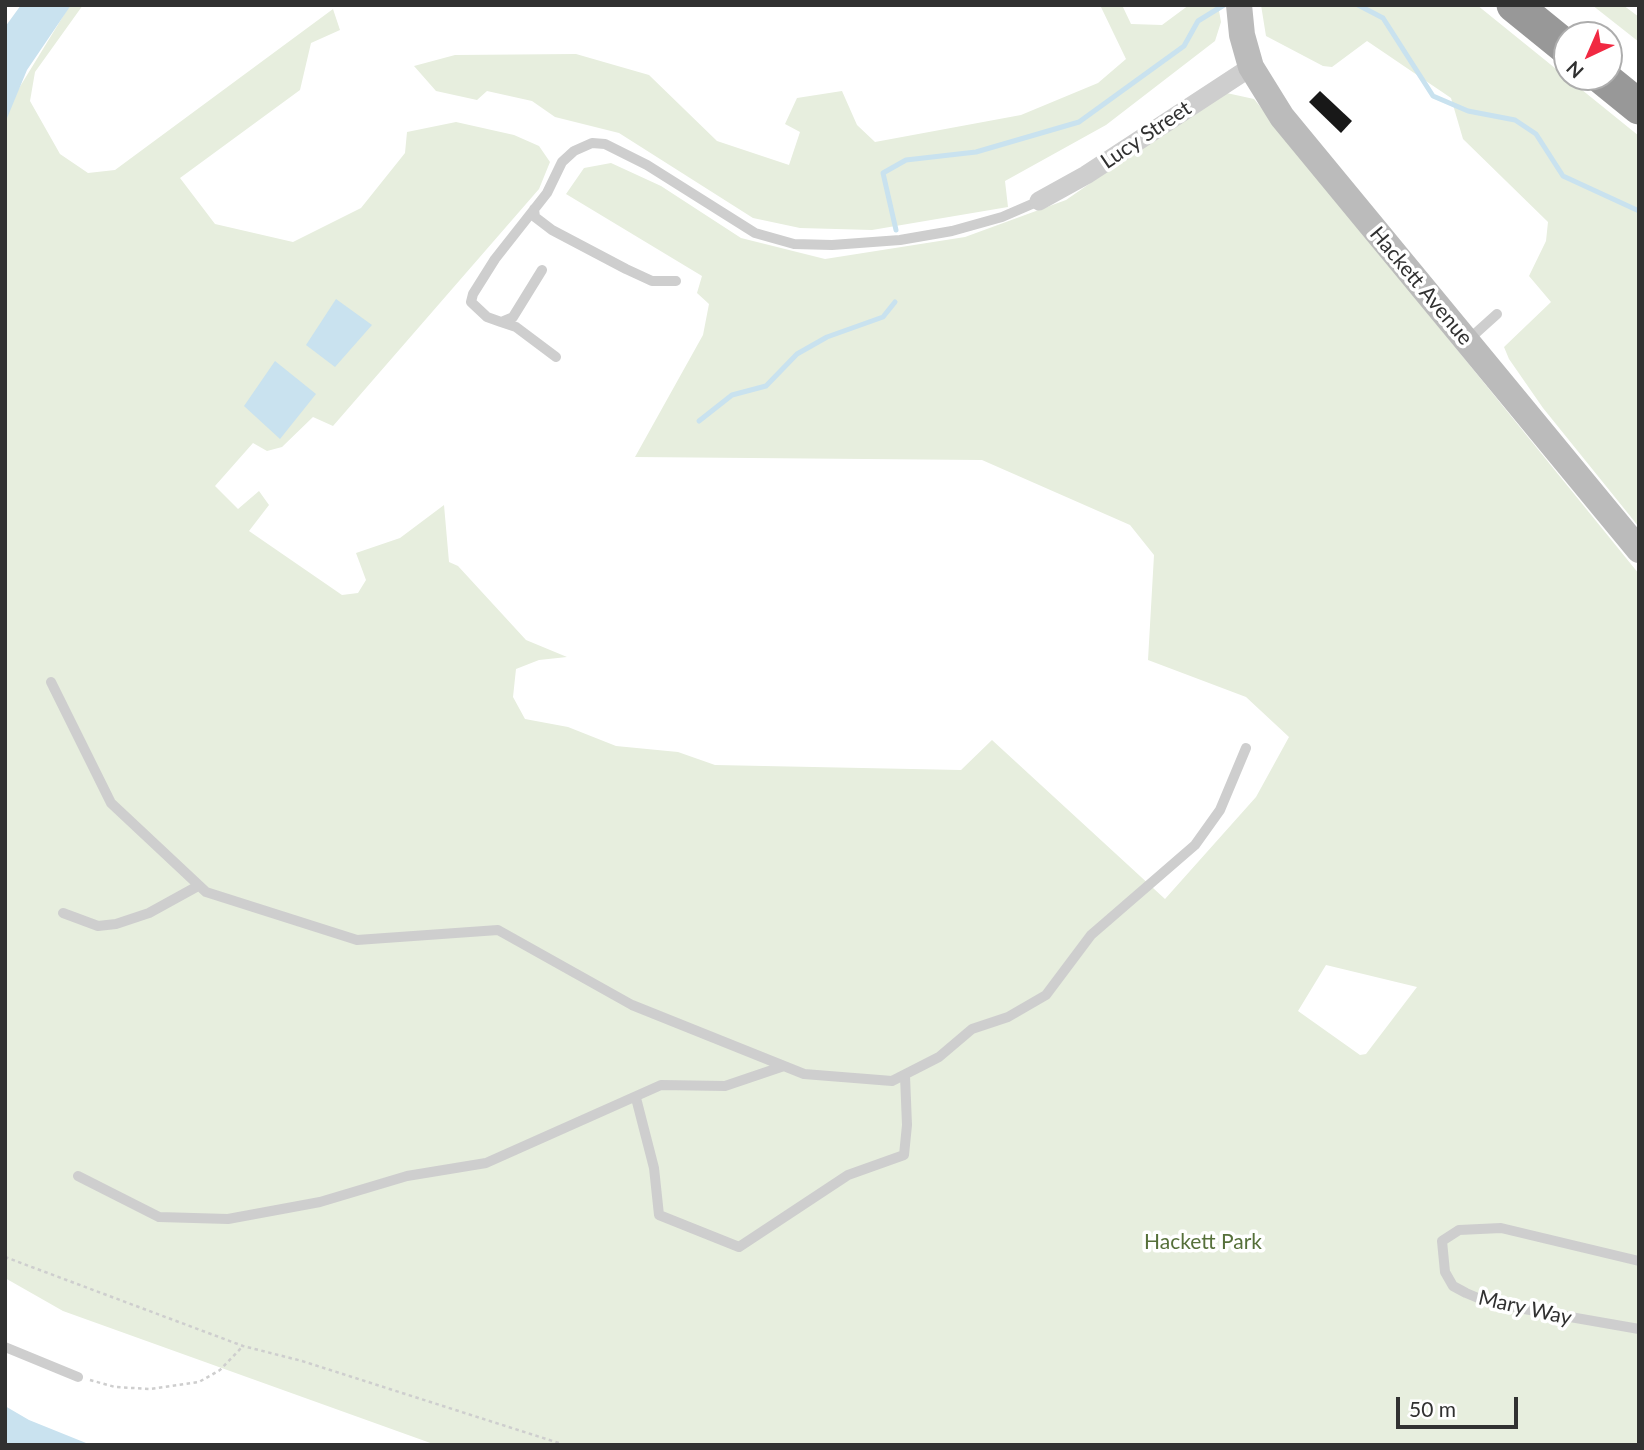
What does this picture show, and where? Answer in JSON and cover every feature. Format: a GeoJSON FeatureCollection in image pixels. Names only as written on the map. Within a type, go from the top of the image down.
{"type":"FeatureCollection","features":[{"type":"Feature","properties":{"kind":"highway"},"geometry":{"type":"LineString","coordinates":[[1514,5],[1553,37]]}},
{"type":"Feature","properties":{"kind":"highway"},"geometry":{"type":"LineString","coordinates":[[1549,5],[1568,21]]}},
{"type":"Feature","properties":{"kind":"highway"},"geometry":{"type":"LineString","coordinates":[[1623,66],[1639,79]]}},
{"type":"Feature","properties":{"kind":"highway"},"geometry":{"type":"LineString","coordinates":[[1619,91],[1639,107]]}},
{"type":"Feature","properties":{"kind":"main road","name":"Hackett Avenue"},"geometry":{"type":"LineString","coordinates":[[1239,5],[1242,35],[1251,67],[1282,117],[1639,550]]}},
{"type":"Feature","properties":{"kind":"street","name":"Lucy Street"},"geometry":{"type":"LineString","coordinates":[[1039,201],[1086,175],[1251,67]]}},
{"type":"Feature","properties":{"kind":"lane"},"geometry":{"type":"LineString","coordinates":[[556,357],[516,327],[475,309],[471,302],[473,293],[495,259],[547,193],[562,162],[574,151],[592,143],[605,144],[647,165],[755,233],[794,244],[832,245],[900,240],[953,231],[1002,218],[1039,201]]}},
{"type":"Feature","properties":{"kind":"lane"},"geometry":{"type":"LineString","coordinates":[[534,209],[535,217],[552,230],[626,269],[652,281],[676,281]]}},
{"type":"Feature","properties":{"kind":"lane"},"geometry":{"type":"LineString","coordinates":[[501,322],[518,311],[542,270]]}},
{"type":"Feature","properties":{"kind":"lane"},"geometry":{"type":"LineString","coordinates":[[1466,341],[1497,314]]}},
{"type":"Feature","properties":{"kind":"lane"},"geometry":{"type":"LineString","coordinates":[[51,682],[111,803],[206,892],[357,940],[498,930],[632,1005],[804,1074],[892,1081],[939,1057],[972,1030],[1008,1017],[1046,995],[1091,935],[1195,845],[1220,810],[1246,748]]}},
{"type":"Feature","properties":{"kind":"lane"},"geometry":{"type":"LineString","coordinates":[[63,913],[98,926],[116,924],[149,913],[198,886]]}},
{"type":"Feature","properties":{"kind":"lane"},"geometry":{"type":"LineString","coordinates":[[78,1176],[159,1217],[228,1219],[320,1202],[407,1176],[486,1163],[661,1085],[726,1086],[784,1066]]}},
{"type":"Feature","properties":{"kind":"lane"},"geometry":{"type":"LineString","coordinates":[[636,1098],[654,1168],[659,1215],[739,1247],[848,1175],[904,1155],[907,1125],[905,1076]]}},
{"type":"Feature","properties":{"kind":"lane","name":"Mary Way"},"geometry":{"type":"LineString","coordinates":[[1639,1261],[1501,1228],[1459,1230],[1442,1241],[1445,1272],[1453,1286],[1466,1293],[1490,1303],[1639,1329]]}},
{"type":"Feature","properties":{"kind":"lane"},"geometry":{"type":"LineString","coordinates":[[5,1347],[78,1377]]}},
{"type":"Feature","properties":{"kind":"path"},"geometry":{"type":"LineString","coordinates":[[5,1257],[243,1346],[315,1365],[565,1445]]}},
{"type":"Feature","properties":{"kind":"path"},"geometry":{"type":"LineString","coordinates":[[78,1377],[115,1387],[174,1387],[199,1382],[220,1370],[243,1346]]}},
{"type":"Feature","properties":{"kind":"green space","name":"Hackett Park"},"geometry":{"type":"Polygon","coordinates":[[[70,5],[83,5],[35,72],[30,101],[60,154],[88,173],[115,170],[333,9],[340,30],[311,43],[300,90],[180,178],[215,224],[293,242],[361,208],[405,153],[407,132],[456,122],[514,135],[539,146],[550,162],[539,189],[333,426],[313,417],[282,447],[267,451],[253,443],[215,486],[238,509],[259,491],[269,505],[249,531],[342,595],[358,593],[366,580],[356,553],[400,538],[444,505],[449,562],[458,566],[526,640],[567,657],[539,660],[516,669],[513,697],[525,719],[568,727],[616,746],[678,752],[715,765],[961,770],[992,740],[1165,899],[1256,797],[1289,737],[1246,697],[1148,660],[1154,555],[1130,525],[982,460],[635,457],[703,335],[709,304],[697,293],[702,276],[566,194],[584,168],[611,163],[661,186],[741,238],[825,259],[965,237],[1066,200],[1222,92],[1254,99],[1639,574],[1639,1445],[436,1445],[63,1311],[5,1278],[5,111],[70,5]],[[1326,965],[1298,1011],[1360,1055],[1366,1054],[1417,987],[1326,965]]]}},
{"type":"Feature","properties":{"kind":"green space"},"geometry":{"type":"Polygon","coordinates":[[[1100,5],[1122,5],[1131,24],[1162,25],[1189,5],[1218,5],[1221,22],[1215,41],[1106,125],[1005,181],[1008,207],[872,230],[800,228],[753,218],[619,133],[555,117],[532,101],[487,91],[477,100],[436,91],[414,66],[455,55],[576,54],[649,75],[717,141],[789,165],[800,132],[785,124],[797,98],[842,91],[857,125],[875,142],[1021,115],[1098,83],[1126,59],[1100,5]]]}},
{"type":"Feature","properties":{"kind":"green space"},"geometry":{"type":"Polygon","coordinates":[[[1261,5],[1477,5],[1553,66],[1553,91],[1583,91],[1639,136],[1639,527],[1543,408],[1509,359],[1504,347],[1551,302],[1529,276],[1546,241],[1548,222],[1463,139],[1451,98],[1367,41],[1332,67],[1323,66],[1266,36],[1261,5]]]}},
{"type":"Feature","properties":{"kind":"green space"},"geometry":{"type":"Polygon","coordinates":[[[1592,5],[1623,5],[1639,17],[1639,42],[1623,29],[1623,21],[1612,21],[1592,5]]]}},
{"type":"Feature","properties":{"kind":"water"},"geometry":{"type":"Polygon","coordinates":[[[21,5],[71,5],[27,70],[5,123],[5,27],[21,5]]]}},
{"type":"Feature","properties":{"kind":"water"},"geometry":{"type":"Polygon","coordinates":[[[336,299],[372,325],[335,367],[306,345],[336,299]]]}},
{"type":"Feature","properties":{"kind":"water"},"geometry":{"type":"Polygon","coordinates":[[[275,361],[316,394],[280,439],[244,406],[275,361]]]}},
{"type":"Feature","properties":{"kind":"water"},"geometry":{"type":"Polygon","coordinates":[[[5,1406],[29,1420],[91,1445],[5,1445],[5,1406]]]}},
{"type":"Feature","properties":{"kind":"building"},"geometry":{"type":"Polygon","coordinates":[[[1320,91],[1352,121],[1341,133],[1309,102],[1320,91]]]}},
{"type":"Feature","properties":{"kind":"waterway"},"geometry":{"type":"LineString","coordinates":[[896,230],[883,173],[906,160],[976,152],[1079,122],[1184,46],[1198,21],[1224,5]]}},
{"type":"Feature","properties":{"kind":"waterway"},"geometry":{"type":"LineString","coordinates":[[1358,5],[1383,18],[1433,96],[1468,111],[1515,120],[1536,134],[1563,176],[1639,211]]}},
{"type":"Feature","properties":{"kind":"waterway"},"geometry":{"type":"LineString","coordinates":[[699,421],[732,395],[766,386],[797,354],[827,337],[883,317],[895,302]]}}]}
